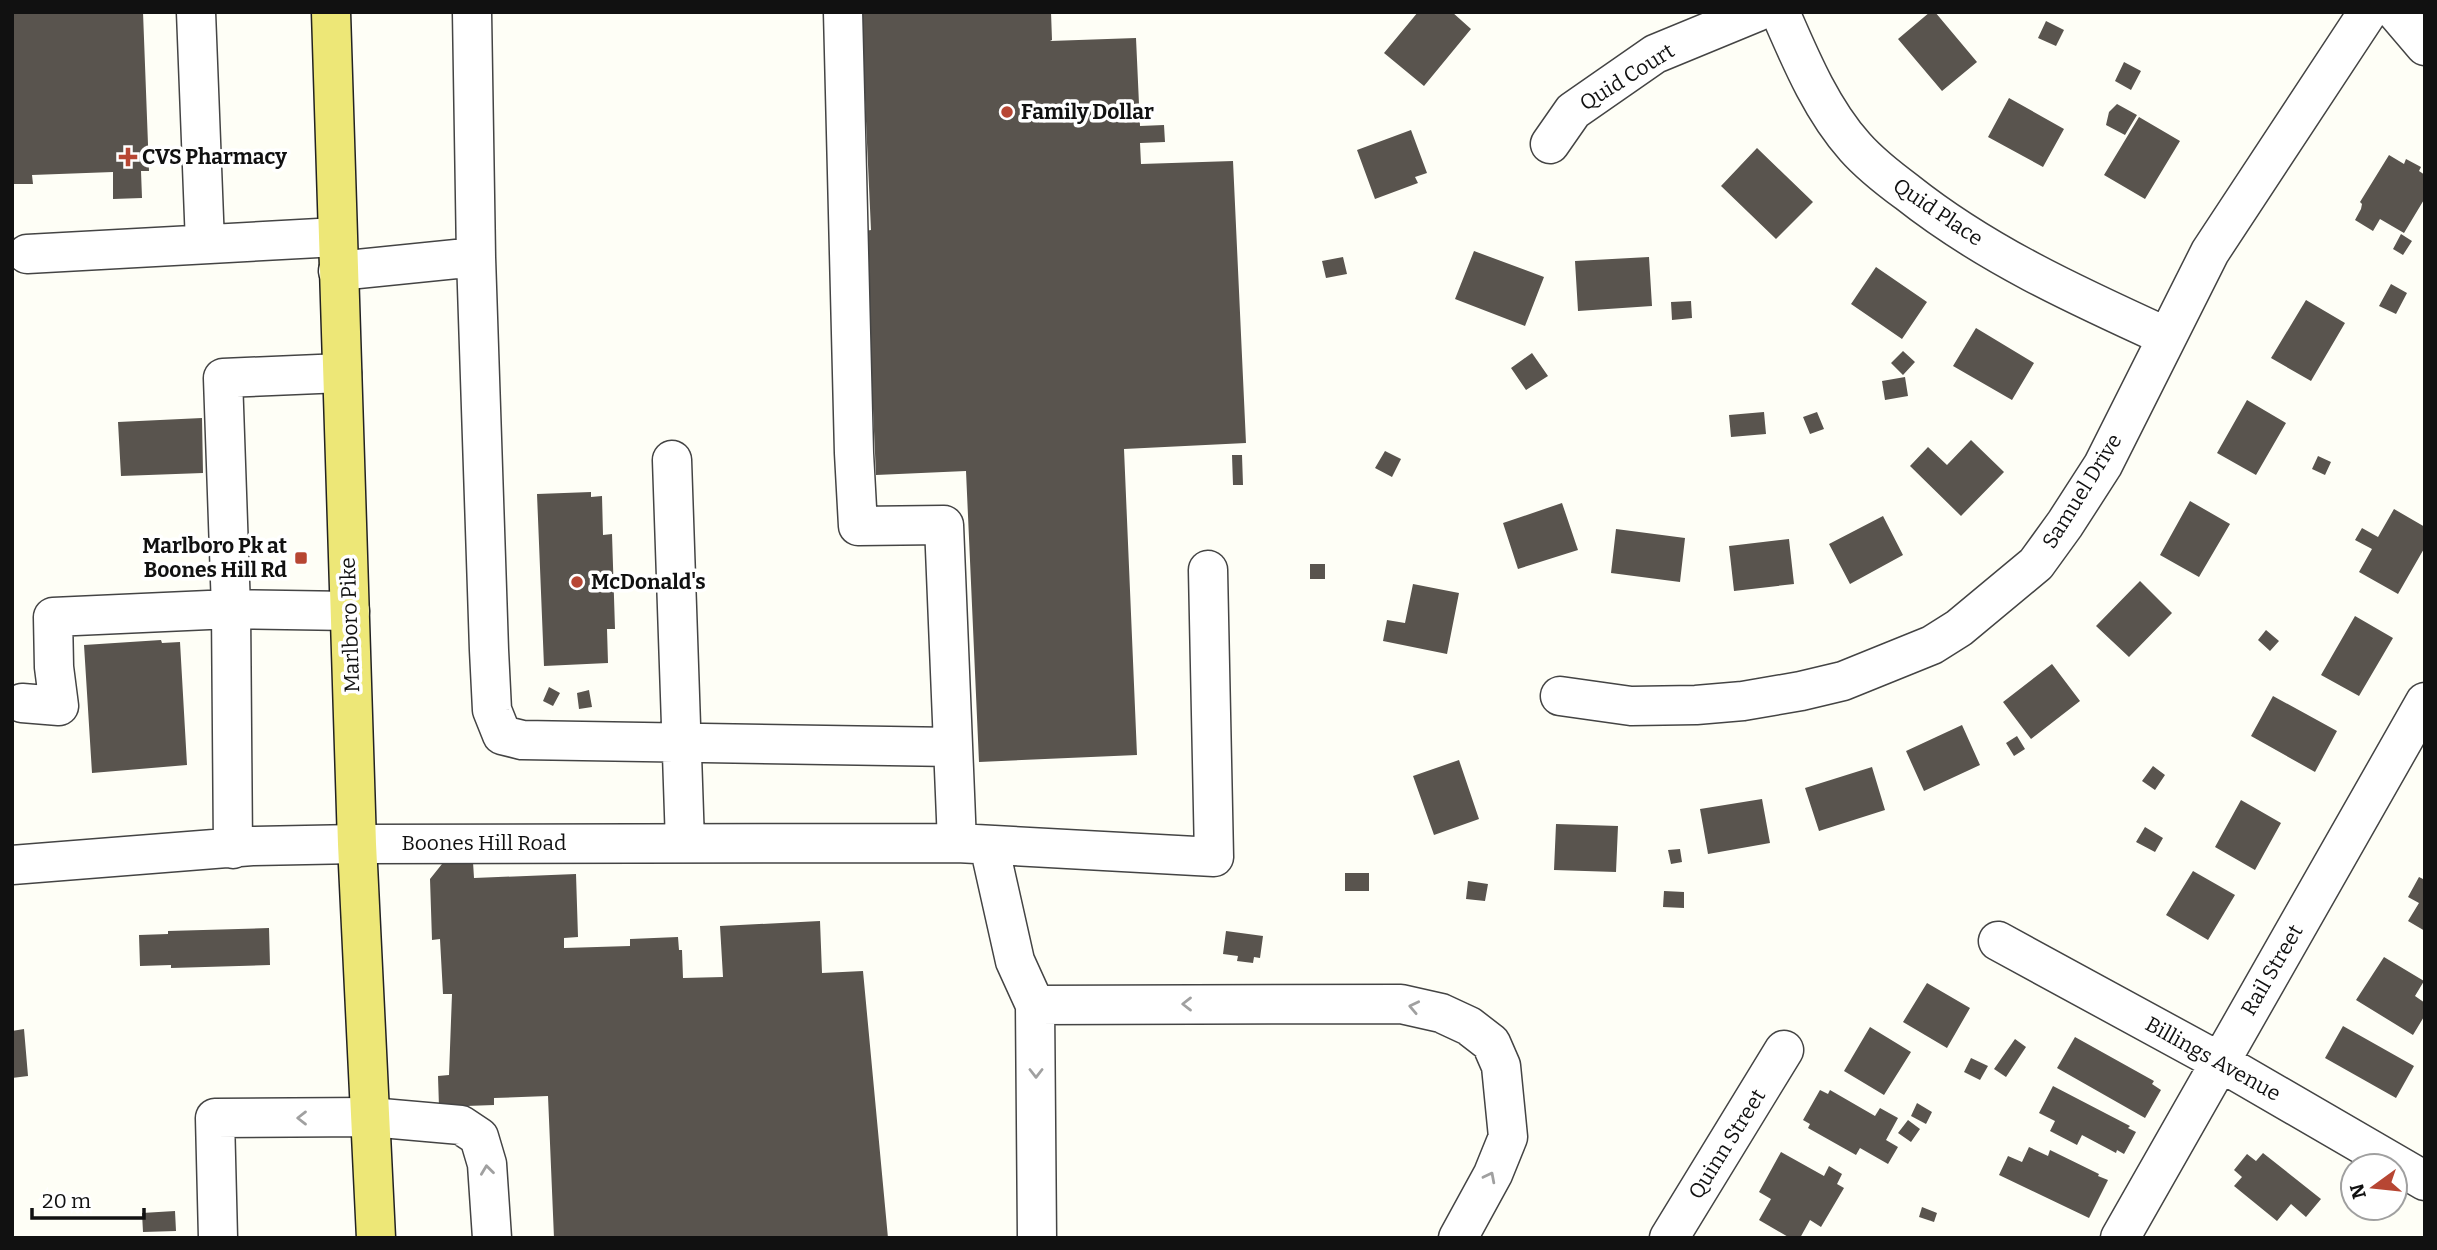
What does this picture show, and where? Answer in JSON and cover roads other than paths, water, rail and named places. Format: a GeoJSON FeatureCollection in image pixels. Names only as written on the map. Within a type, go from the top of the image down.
{"type":"FeatureCollection","features":[{"type":"Feature","properties":{"kind":"main road","name":"Marlboro Pike"},"geometry":{"type":"LineString","coordinates":[[331,12],[357,844],[376,1238]]}},
{"type":"Feature","properties":{"kind":"street"},"geometry":{"type":"LineString","coordinates":[[196,12],[205,244]]}},
{"type":"Feature","properties":{"kind":"street"},"geometry":{"type":"LineString","coordinates":[[472,12],[476,257],[491,698],[492,710],[502,735],[522,740],[953,747]]}},
{"type":"Feature","properties":{"kind":"street"},"geometry":{"type":"LineString","coordinates":[[843,12],[858,526],[944,525],[953,747],[973,844],[1015,961],[1035,1004],[1037,1238]]}},
{"type":"Feature","properties":{"kind":"street","name":"Quid Court"},"geometry":{"type":"LineString","coordinates":[[1550,144],[1573,111],[1655,54],[1757,12]]}},
{"type":"Feature","properties":{"kind":"street","name":"Quid Place"},"geometry":{"type":"LineString","coordinates":[[1780,12],[1826,106],[1854,147],[1878,170],[1933,213],[1967,234],[2067,291],[2167,337]]}},
{"type":"Feature","properties":{"kind":"street","name":"Samuel Drive"},"geometry":{"type":"LineString","coordinates":[[1560,696],[1631,706],[1696,705],[1743,701],[1843,681],[1932,645],[1959,628],[2036,564],[2103,465],[2210,252],[2368,12]]}},
{"type":"Feature","properties":{"kind":"street"},"geometry":{"type":"LineString","coordinates":[[2396,12],[2425,46]]}},
{"type":"Feature","properties":{"kind":"street"},"geometry":{"type":"LineString","coordinates":[[27,254],[205,244],[338,254],[476,257]]}},
{"type":"Feature","properties":{"kind":"street"},"geometry":{"type":"LineString","coordinates":[[233,849],[231,609],[223,378],[342,373]]}},
{"type":"Feature","properties":{"kind":"street"},"geometry":{"type":"LineString","coordinates":[[672,460],[685,843]]}},
{"type":"Feature","properties":{"kind":"street","name":"Boones Hill Road"},"geometry":{"type":"LineString","coordinates":[[12,865],[252,846],[357,844],[973,844],[1214,857],[1208,570]]}},
{"type":"Feature","properties":{"kind":"street"},"geometry":{"type":"LineString","coordinates":[[22,703],[59,706],[54,667],[53,617],[231,609],[349,611]]}},
{"type":"Feature","properties":{"kind":"street","name":"Rail Street"},"geometry":{"type":"LineString","coordinates":[[2120,1238],[2425,702]]}},
{"type":"Feature","properties":{"kind":"street","name":"Billings Avenue"},"geometry":{"type":"LineString","coordinates":[[1998,941],[2220,1062],[2425,1181]]}},
{"type":"Feature","properties":{"kind":"street"},"geometry":{"type":"LineString","coordinates":[[1035,1004],[1401,1004],[1441,1013],[1469,1026],[1491,1043],[1501,1066],[1508,1137],[1493,1174],[1458,1238]]}},
{"type":"Feature","properties":{"kind":"street","name":"Quinn Street"},"geometry":{"type":"LineString","coordinates":[[1670,1238],[1784,1050]]}},
{"type":"Feature","properties":{"kind":"street"},"geometry":{"type":"LineString","coordinates":[[218,1238],[215,1118],[370,1117],[461,1125],[479,1138],[488,1164],[492,1238]]}},
{"type":"Feature","properties":{"kind":"place","name":"Family Dollar"},"geometry":{"type":"Point","coordinates":[1007,112]}},
{"type":"Feature","properties":{"kind":"place","name":"CVS Pharmacy"},"geometry":{"type":"Point","coordinates":[128,157]}},
{"type":"Feature","properties":{"kind":"place","name":"Marlboro Pk at Boones Hill Rd"},"geometry":{"type":"Point","coordinates":[301,558]}},
{"type":"Feature","properties":{"kind":"place","name":"McDonald's"},"geometry":{"type":"Point","coordinates":[577,582]}}]}
